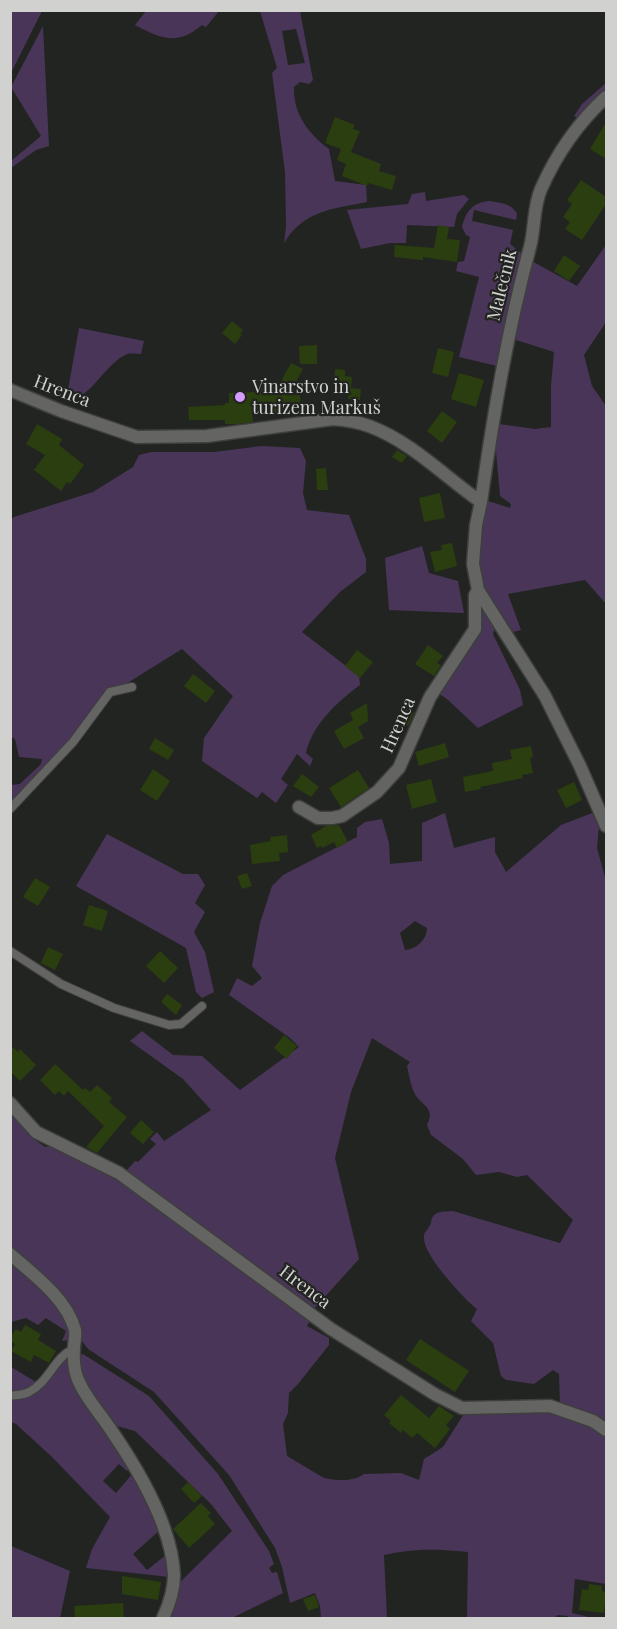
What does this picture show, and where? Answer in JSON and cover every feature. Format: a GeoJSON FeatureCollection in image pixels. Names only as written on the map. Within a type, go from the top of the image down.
{"type":"FeatureCollection","features":[{"type":"Feature","properties":{"kind":"street","name":"Malečnik"},"geometry":{"type":"LineString","coordinates":[[473,564],[476,525],[505,350],[518,286],[531,245],[538,199],[569,140],[587,116],[606,97]]}},
{"type":"Feature","properties":{"kind":"street","name":"Hrenca"},"geometry":{"type":"LineString","coordinates":[[10,390],[61,411],[137,437],[207,436],[333,419],[350,421],[370,426],[396,440],[423,457],[456,485],[481,502]]}},
{"type":"Feature","properties":{"kind":"street","name":"Hrenca"},"geometry":{"type":"LineString","coordinates":[[473,564],[478,590],[545,696],[580,766],[606,826]]}},
{"type":"Feature","properties":{"kind":"street","name":"Hrenca"},"geometry":{"type":"LineString","coordinates":[[299,807],[318,818],[342,816],[377,792],[399,768],[430,697],[475,629],[475,595],[478,590]]}},
{"type":"Feature","properties":{"kind":"street","name":"Hrenca"},"geometry":{"type":"LineString","coordinates":[[10,1103],[36,1132],[119,1173],[331,1329],[436,1395],[462,1407],[550,1406],[593,1421],[606,1430]]}},
{"type":"Feature","properties":{"kind":"street"},"geometry":{"type":"LineString","coordinates":[[10,1254],[59,1300],[69,1315],[75,1332],[74,1366],[80,1386],[130,1461],[147,1490],[165,1531],[174,1576],[170,1602],[163,1618]]}},
{"type":"Feature","properties":{"kind":"lane"},"geometry":{"type":"LineString","coordinates":[[10,808],[72,742],[110,692],[132,687]]}},
{"type":"Feature","properties":{"kind":"lane"},"geometry":{"type":"LineString","coordinates":[[10,951],[61,984],[114,1008],[169,1025],[181,1024],[202,1006]]}},
{"type":"Feature","properties":{"kind":"lane"},"geometry":{"type":"LineString","coordinates":[[10,1396],[29,1393],[41,1383],[63,1354],[74,1349]]}},
{"type":"Feature","properties":{"kind":"shaded area"},"geometry":{"type":"Polygon","coordinates":[[[10,11],[42,11],[11,73],[10,11]]]}},
{"type":"Feature","properties":{"kind":"shaded area"},"geometry":{"type":"Polygon","coordinates":[[[146,11],[219,11],[206,27],[202,25],[185,36],[169,38],[153,34],[135,25],[146,11]]]}},
{"type":"Feature","properties":{"kind":"shaded area"},"geometry":{"type":"Polygon","coordinates":[[[260,11],[300,11],[313,80],[309,84],[300,82],[294,87],[299,115],[315,137],[329,149],[335,181],[366,185],[367,202],[331,209],[310,217],[292,232],[284,243],[285,172],[272,73],[277,68],[260,11]],[[296,29],[282,31],[288,65],[305,63],[296,29]]]}},
{"type":"Feature","properties":{"kind":"shaded area"},"geometry":{"type":"Polygon","coordinates":[[[43,26],[49,146],[36,150],[11,168],[11,161],[41,136],[11,87],[43,26]]]}},
{"type":"Feature","properties":{"kind":"shaded area"},"geometry":{"type":"Polygon","coordinates":[[[606,83],[606,92],[579,119],[574,116],[582,104],[606,83]]]}},
{"type":"Feature","properties":{"kind":"shaded area"},"geometry":{"type":"Polygon","coordinates":[[[425,192],[426,201],[464,195],[469,199],[457,214],[454,227],[407,225],[406,243],[390,243],[361,249],[347,210],[408,204],[412,194],[425,192]]]}},
{"type":"Feature","properties":{"kind":"shaded area"},"geometry":{"type":"Polygon","coordinates":[[[490,201],[511,207],[517,213],[516,220],[474,210],[472,221],[513,230],[510,244],[524,255],[497,366],[459,357],[479,277],[456,271],[458,262],[464,261],[470,237],[466,235],[462,227],[471,208],[479,203],[490,201]]]}},
{"type":"Feature","properties":{"kind":"shaded area"},"geometry":{"type":"Polygon","coordinates":[[[606,245],[606,322],[584,355],[592,386],[606,406],[606,604],[585,580],[508,594],[521,630],[509,633],[484,588],[476,560],[485,500],[510,508],[511,504],[500,496],[496,451],[498,424],[535,429],[551,427],[554,352],[513,339],[530,260],[577,286],[606,245]]]}},
{"type":"Feature","properties":{"kind":"shaded area"},"geometry":{"type":"Polygon","coordinates":[[[79,328],[144,341],[141,354],[127,354],[119,359],[91,388],[75,399],[66,401],[79,328]]]}},
{"type":"Feature","properties":{"kind":"shaded area"},"geometry":{"type":"Polygon","coordinates":[[[261,446],[300,448],[306,461],[303,493],[307,510],[349,515],[366,559],[366,572],[340,592],[302,632],[359,676],[360,685],[334,707],[314,733],[306,753],[313,759],[310,766],[297,754],[281,779],[288,785],[276,803],[262,792],[257,798],[202,761],[204,738],[233,696],[182,649],[121,687],[110,689],[96,703],[87,719],[51,763],[11,805],[11,785],[20,784],[41,764],[42,759],[19,757],[15,739],[11,737],[11,520],[14,517],[93,492],[133,467],[139,455],[151,452],[214,452],[261,446]]]}},
{"type":"Feature","properties":{"kind":"shaded area"},"geometry":{"type":"Polygon","coordinates":[[[422,546],[429,573],[458,581],[464,613],[389,610],[385,558],[422,546]]]}},
{"type":"Feature","properties":{"kind":"shaded area"},"geometry":{"type":"Polygon","coordinates":[[[477,600],[495,627],[493,634],[520,690],[523,705],[478,728],[437,692],[479,630],[482,622],[477,600]]]}},
{"type":"Feature","properties":{"kind":"shaded area"},"geometry":{"type":"Polygon","coordinates":[[[445,813],[454,848],[495,837],[495,852],[506,872],[561,825],[592,813],[599,826],[597,848],[606,881],[606,1424],[560,1405],[559,1374],[553,1370],[534,1384],[506,1380],[501,1376],[493,1343],[471,1321],[477,1309],[454,1287],[438,1266],[426,1247],[424,1239],[432,1218],[441,1212],[453,1211],[560,1243],[573,1220],[527,1175],[517,1177],[499,1172],[476,1175],[463,1159],[431,1135],[427,1125],[430,1115],[428,1108],[416,1096],[411,1085],[407,1066],[410,1062],[372,1038],[351,1092],[335,1158],[359,1259],[313,1310],[128,1174],[127,1170],[135,1161],[138,1162],[156,1144],[150,1139],[157,1132],[164,1141],[211,1110],[183,1079],[130,1041],[142,1031],[173,1055],[202,1056],[240,1090],[299,1047],[290,1038],[229,995],[237,978],[252,986],[262,978],[252,966],[260,923],[272,886],[283,875],[357,837],[357,828],[365,822],[382,819],[389,843],[390,864],[422,861],[422,823],[445,813]],[[415,921],[400,933],[405,950],[421,943],[427,928],[415,921]]]}},
{"type":"Feature","properties":{"kind":"shaded area"},"geometry":{"type":"Polygon","coordinates":[[[107,834],[183,874],[198,874],[205,885],[195,903],[205,912],[194,932],[205,952],[214,992],[202,998],[196,992],[186,948],[76,886],[107,834]]]}},
{"type":"Feature","properties":{"kind":"shaded area"},"geometry":{"type":"Polygon","coordinates":[[[10,1112],[27,1131],[27,1134],[45,1147],[54,1145],[74,1158],[121,1179],[311,1319],[307,1326],[329,1338],[329,1345],[289,1393],[288,1413],[283,1424],[287,1456],[324,1478],[347,1480],[364,1474],[401,1473],[419,1480],[424,1459],[443,1447],[467,1409],[514,1408],[560,1413],[584,1422],[606,1435],[606,1584],[575,1579],[572,1613],[593,1618],[568,1618],[568,1616],[557,1615],[556,1618],[467,1618],[468,1552],[445,1550],[416,1550],[384,1555],[387,1618],[321,1618],[320,1606],[315,1593],[290,1603],[275,1548],[229,1475],[154,1392],[88,1349],[82,1341],[80,1328],[11,1249],[10,1112]]]}},
{"type":"Feature","properties":{"kind":"shaded area"},"geometry":{"type":"Polygon","coordinates":[[[11,1258],[50,1294],[70,1328],[68,1340],[62,1341],[66,1331],[46,1318],[38,1325],[26,1318],[11,1322],[11,1258]]]}},
{"type":"Feature","properties":{"kind":"shaded area"},"geometry":{"type":"Polygon","coordinates":[[[83,1354],[149,1396],[218,1474],[269,1551],[274,1564],[269,1568],[272,1573],[277,1572],[283,1593],[232,1618],[168,1618],[177,1585],[232,1531],[211,1504],[135,1431],[113,1425],[90,1392],[80,1372],[78,1356],[83,1354]]]}},
{"type":"Feature","properties":{"kind":"shaded area"},"geometry":{"type":"Polygon","coordinates":[[[67,1359],[75,1380],[130,1467],[127,1471],[119,1464],[103,1481],[116,1493],[133,1473],[160,1530],[133,1554],[147,1570],[166,1555],[170,1577],[86,1568],[92,1549],[110,1517],[52,1457],[11,1422],[11,1398],[33,1394],[67,1359]]]}},
{"type":"Feature","properties":{"kind":"shaded area"},"geometry":{"type":"Polygon","coordinates":[[[11,1367],[36,1382],[34,1385],[21,1391],[11,1392],[11,1367]]]}},
{"type":"Feature","properties":{"kind":"shaded area"},"geometry":{"type":"Polygon","coordinates":[[[11,1546],[70,1571],[60,1618],[11,1618],[11,1546]]]}},
{"type":"Feature","properties":{"kind":"building"},"geometry":{"type":"Polygon","coordinates":[[[335,117],[355,125],[353,129],[360,131],[351,152],[381,164],[379,171],[396,176],[392,190],[368,183],[367,186],[342,176],[346,164],[337,160],[341,149],[325,143],[335,117]]]}},
{"type":"Feature","properties":{"kind":"building"},"geometry":{"type":"Polygon","coordinates":[[[606,122],[606,159],[590,149],[606,122]]]}},
{"type":"Feature","properties":{"kind":"building"},"geometry":{"type":"Polygon","coordinates":[[[581,180],[606,197],[606,204],[582,240],[565,229],[570,222],[563,217],[572,204],[567,200],[581,180]]]}},
{"type":"Feature","properties":{"kind":"building"},"geometry":{"type":"Polygon","coordinates":[[[438,225],[449,227],[447,239],[460,240],[457,262],[423,257],[423,260],[394,257],[395,245],[434,248],[438,225]]]}},
{"type":"Feature","properties":{"kind":"building"},"geometry":{"type":"Polygon","coordinates":[[[564,255],[580,266],[569,281],[554,271],[564,255]]]}},
{"type":"Feature","properties":{"kind":"building"},"geometry":{"type":"Polygon","coordinates":[[[232,321],[243,330],[235,344],[222,333],[232,321]]]}},
{"type":"Feature","properties":{"kind":"building"},"geometry":{"type":"Polygon","coordinates":[[[317,345],[317,364],[300,364],[299,346],[317,345]]]}},
{"type":"Feature","properties":{"kind":"building"},"geometry":{"type":"Polygon","coordinates":[[[438,348],[454,352],[448,377],[432,373],[438,348]]]}},
{"type":"Feature","properties":{"kind":"building"},"geometry":{"type":"Polygon","coordinates":[[[291,363],[303,369],[289,395],[300,395],[301,409],[282,409],[282,413],[252,413],[253,422],[237,424],[225,424],[225,420],[189,420],[188,407],[225,405],[229,403],[229,393],[256,392],[256,386],[279,385],[291,363]]]}},
{"type":"Feature","properties":{"kind":"building"},"geometry":{"type":"Polygon","coordinates":[[[335,369],[345,370],[345,376],[352,377],[351,388],[334,386],[335,369]]]}},
{"type":"Feature","properties":{"kind":"building"},"geometry":{"type":"Polygon","coordinates":[[[459,373],[484,380],[476,407],[451,399],[459,373]]]}},
{"type":"Feature","properties":{"kind":"building"},"geometry":{"type":"Polygon","coordinates":[[[349,388],[361,389],[360,400],[348,399],[349,388]]]}},
{"type":"Feature","properties":{"kind":"building"},"geometry":{"type":"Polygon","coordinates":[[[442,411],[457,422],[442,443],[427,431],[442,411]]]}},
{"type":"Feature","properties":{"kind":"building"},"geometry":{"type":"Polygon","coordinates":[[[37,424],[62,439],[59,445],[84,465],[70,484],[67,482],[61,491],[34,470],[45,455],[26,444],[37,424]]]}},
{"type":"Feature","properties":{"kind":"building"},"geometry":{"type":"Polygon","coordinates":[[[397,450],[407,456],[402,463],[392,457],[397,450]]]}},
{"type":"Feature","properties":{"kind":"building"},"geometry":{"type":"Polygon","coordinates":[[[326,468],[328,490],[317,490],[316,469],[326,468]]]}},
{"type":"Feature","properties":{"kind":"building"},"geometry":{"type":"Polygon","coordinates":[[[440,493],[445,518],[424,522],[419,498],[440,493]]]}},
{"type":"Feature","properties":{"kind":"building"},"geometry":{"type":"Polygon","coordinates":[[[452,543],[457,566],[435,572],[430,552],[442,550],[441,545],[452,543]]]}},
{"type":"Feature","properties":{"kind":"building"},"geometry":{"type":"Polygon","coordinates":[[[428,645],[443,656],[437,663],[441,665],[434,676],[415,664],[428,645]]]}},
{"type":"Feature","properties":{"kind":"building"},"geometry":{"type":"Polygon","coordinates":[[[357,650],[373,662],[360,678],[345,666],[357,650]]]}},
{"type":"Feature","properties":{"kind":"building"},"geometry":{"type":"Polygon","coordinates":[[[193,674],[215,691],[206,703],[184,686],[193,674]]]}},
{"type":"Feature","properties":{"kind":"building"},"geometry":{"type":"Polygon","coordinates":[[[367,703],[368,721],[358,727],[364,738],[344,749],[334,731],[353,720],[350,713],[367,703]]]}},
{"type":"Feature","properties":{"kind":"building"},"geometry":{"type":"Polygon","coordinates":[[[403,707],[414,713],[408,726],[396,720],[403,707]]]}},
{"type":"Feature","properties":{"kind":"building"},"geometry":{"type":"Polygon","coordinates":[[[155,738],[174,750],[168,760],[149,749],[155,738]]]}},
{"type":"Feature","properties":{"kind":"building"},"geometry":{"type":"Polygon","coordinates":[[[445,743],[449,757],[419,766],[415,752],[445,743]]]}},
{"type":"Feature","properties":{"kind":"building"},"geometry":{"type":"Polygon","coordinates":[[[531,746],[533,757],[530,758],[533,773],[522,775],[523,778],[465,792],[463,777],[493,771],[492,763],[512,759],[510,750],[531,746]]]}},
{"type":"Feature","properties":{"kind":"building"},"geometry":{"type":"Polygon","coordinates":[[[153,769],[170,781],[157,801],[140,790],[153,769]]]}},
{"type":"Feature","properties":{"kind":"building"},"geometry":{"type":"Polygon","coordinates":[[[358,770],[369,788],[341,807],[329,788],[358,770]]]}},
{"type":"Feature","properties":{"kind":"building"},"geometry":{"type":"Polygon","coordinates":[[[302,774],[319,787],[311,797],[293,786],[302,774]]]}},
{"type":"Feature","properties":{"kind":"building"},"geometry":{"type":"Polygon","coordinates":[[[431,779],[437,802],[412,809],[406,785],[431,779]]]}},
{"type":"Feature","properties":{"kind":"building"},"geometry":{"type":"Polygon","coordinates":[[[574,782],[582,800],[566,808],[557,790],[574,782]]]}},
{"type":"Feature","properties":{"kind":"building"},"geometry":{"type":"Polygon","coordinates":[[[339,825],[348,842],[337,848],[334,842],[317,848],[311,835],[326,826],[339,825]]]}},
{"type":"Feature","properties":{"kind":"building"},"geometry":{"type":"Polygon","coordinates":[[[287,835],[288,852],[279,853],[280,861],[252,864],[250,845],[271,841],[270,837],[287,835]]]}},
{"type":"Feature","properties":{"kind":"building"},"geometry":{"type":"Polygon","coordinates":[[[247,873],[252,886],[242,889],[237,876],[247,873]]]}},
{"type":"Feature","properties":{"kind":"building"},"geometry":{"type":"Polygon","coordinates":[[[35,878],[50,887],[38,906],[23,897],[35,878]]]}},
{"type":"Feature","properties":{"kind":"building"},"geometry":{"type":"Polygon","coordinates":[[[89,905],[108,911],[102,931],[83,925],[89,905]]]}},
{"type":"Feature","properties":{"kind":"building"},"geometry":{"type":"Polygon","coordinates":[[[48,947],[63,954],[55,970],[41,963],[48,947]]]}},
{"type":"Feature","properties":{"kind":"building"},"geometry":{"type":"Polygon","coordinates":[[[160,951],[178,968],[164,983],[146,966],[160,951]]]}},
{"type":"Feature","properties":{"kind":"building"},"geometry":{"type":"Polygon","coordinates":[[[167,994],[182,1005],[176,1015],[161,1002],[167,994]]]}},
{"type":"Feature","properties":{"kind":"building"},"geometry":{"type":"Polygon","coordinates":[[[284,1035],[297,1046],[287,1059],[274,1048],[284,1035]]]}},
{"type":"Feature","properties":{"kind":"building"},"geometry":{"type":"Polygon","coordinates":[[[10,1045],[18,1052],[20,1049],[36,1065],[20,1081],[10,1071],[10,1045]]]}},
{"type":"Feature","properties":{"kind":"building"},"geometry":{"type":"Polygon","coordinates":[[[55,1064],[83,1090],[85,1088],[90,1092],[97,1085],[112,1098],[109,1102],[127,1117],[97,1153],[86,1147],[104,1126],[68,1091],[64,1096],[59,1091],[55,1095],[40,1080],[55,1064]]]}},
{"type":"Feature","properties":{"kind":"building"},"geometry":{"type":"Polygon","coordinates":[[[141,1120],[154,1132],[143,1144],[130,1133],[141,1120]]]}},
{"type":"Feature","properties":{"kind":"building"},"geometry":{"type":"Polygon","coordinates":[[[25,1325],[41,1334],[38,1340],[56,1351],[49,1363],[34,1355],[31,1362],[11,1351],[15,1344],[10,1341],[10,1338],[16,1329],[21,1332],[25,1325]]]}},
{"type":"Feature","properties":{"kind":"building"},"geometry":{"type":"Polygon","coordinates":[[[420,1339],[469,1371],[455,1392],[406,1360],[420,1339]]]}},
{"type":"Feature","properties":{"kind":"building"},"geometry":{"type":"Polygon","coordinates":[[[401,1395],[429,1418],[439,1406],[454,1416],[446,1425],[450,1429],[435,1448],[417,1433],[412,1438],[403,1430],[401,1433],[389,1423],[391,1421],[384,1415],[401,1395]]]}},
{"type":"Feature","properties":{"kind":"building"},"geometry":{"type":"Polygon","coordinates":[[[188,1482],[202,1496],[194,1503],[181,1489],[188,1482]]]}},
{"type":"Feature","properties":{"kind":"building"},"geometry":{"type":"Polygon","coordinates":[[[201,1503],[211,1513],[208,1516],[215,1524],[189,1548],[173,1529],[201,1503]]]}},
{"type":"Feature","properties":{"kind":"building"},"geometry":{"type":"Polygon","coordinates":[[[122,1576],[161,1582],[158,1600],[122,1594],[122,1576]]]}},
{"type":"Feature","properties":{"kind":"building"},"geometry":{"type":"Polygon","coordinates":[[[589,1584],[602,1586],[602,1591],[606,1592],[604,1613],[579,1610],[582,1589],[588,1590],[589,1584]]]}},
{"type":"Feature","properties":{"kind":"building"},"geometry":{"type":"Polygon","coordinates":[[[315,1595],[319,1607],[308,1611],[303,1599],[315,1595]]]}},
{"type":"Feature","properties":{"kind":"building"},"geometry":{"type":"Polygon","coordinates":[[[123,1603],[124,1618],[75,1618],[74,1606],[123,1603]]]}},
{"type":"Feature","properties":{"kind":"place","name":"Vinarstvo in turizem Markuš"},"geometry":{"type":"Point","coordinates":[240,397]}}]}
